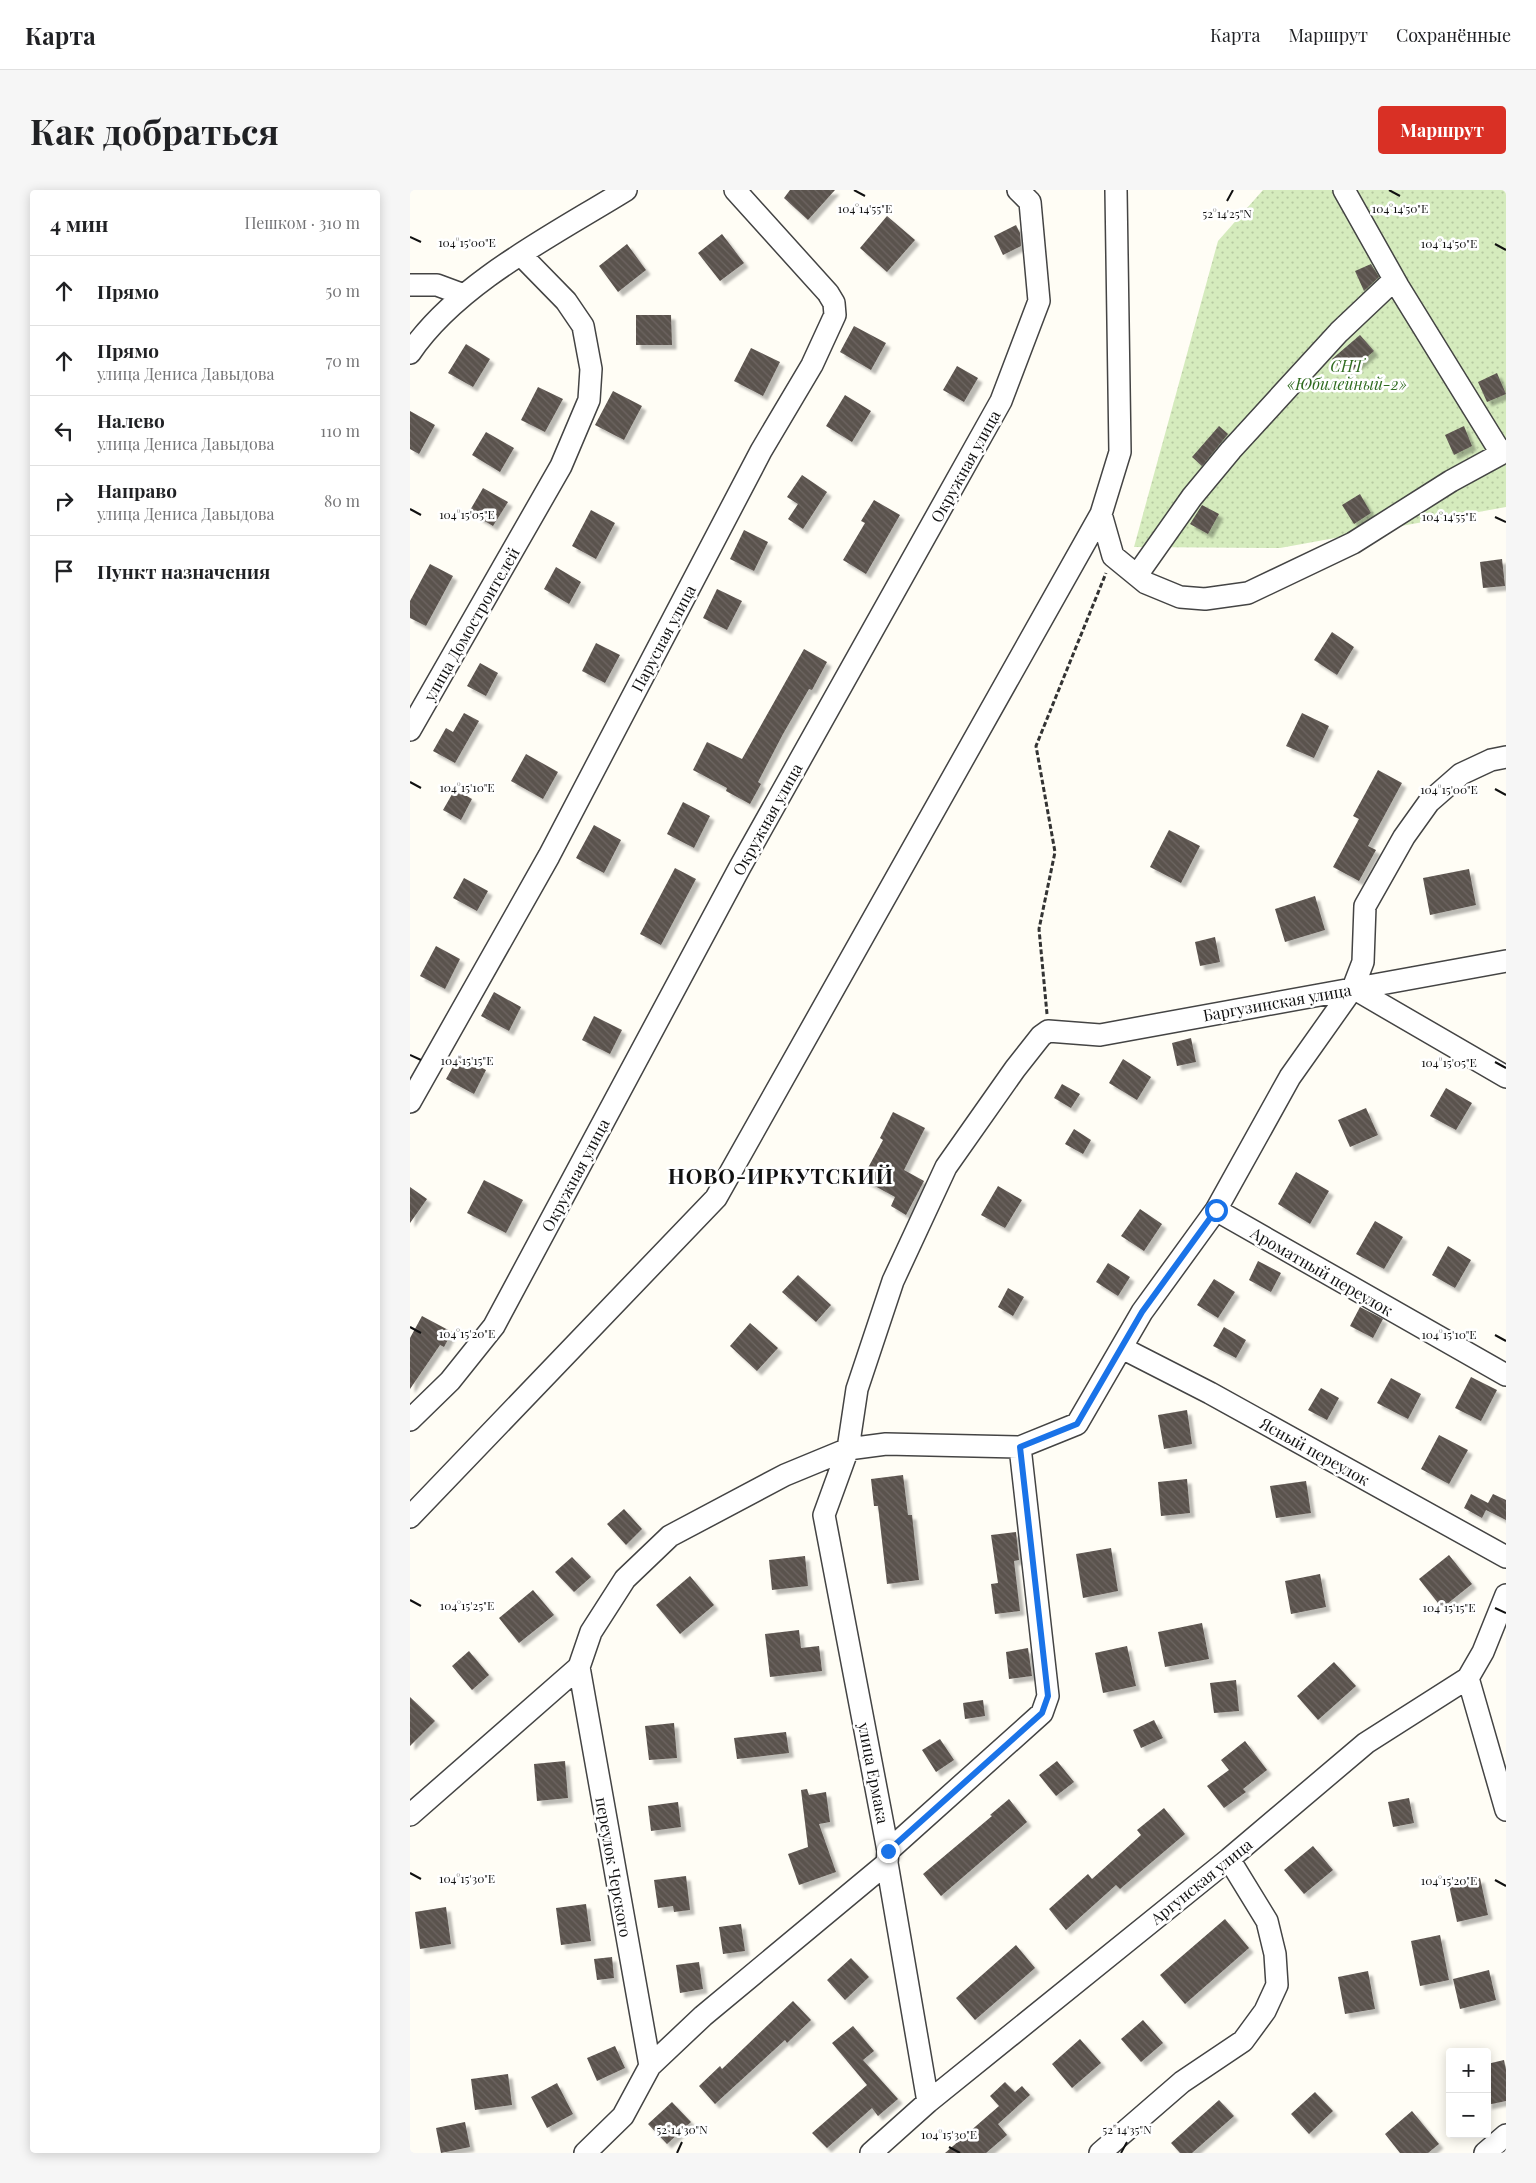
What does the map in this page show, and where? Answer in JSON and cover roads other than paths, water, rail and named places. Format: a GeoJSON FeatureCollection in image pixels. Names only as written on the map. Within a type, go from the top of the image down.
{"type":"FeatureCollection","features":[{"type":"Feature","properties":{"kind":"street"},"geometry":{"type":"LineString","coordinates":[[410,353],[419,339],[464,295],[521,255],[626,190]]}},
{"type":"Feature","properties":{"kind":"street","name":"Парусная улица"},"geometry":{"type":"LineString","coordinates":[[410,1102],[549,856],[761,451],[812,365],[835,315],[834,303],[828,293],[735,190]]}},
{"type":"Feature","properties":{"kind":"street","name":"Окружная улица"},"geometry":{"type":"LineString","coordinates":[[410,1420],[450,1381],[494,1326],[736,876],[1001,402],[1039,301],[1030,202],[1018,190]]}},
{"type":"Feature","properties":{"kind":"street"},"geometry":{"type":"LineString","coordinates":[[410,1517],[716,1198],[1101,514],[1120,452],[1116,190]]}},
{"type":"Feature","properties":{"kind":"street"},"geometry":{"type":"LineString","coordinates":[[1101,514],[1113,556],[1146,583],[1180,597],[1205,599],[1248,593],[1353,543],[1451,481],[1503,452],[1394,280],[1344,190]]}},
{"type":"Feature","properties":{"kind":"street","name":"улица Домостроителей"},"geometry":{"type":"LineString","coordinates":[[410,730],[560,466],[589,400],[591,369],[583,326],[566,301],[521,255]]}},
{"type":"Feature","properties":{"kind":"street"},"geometry":{"type":"LineString","coordinates":[[1138,575],[1192,497],[1231,450],[1339,332],[1394,280]]}},
{"type":"Feature","properties":{"kind":"street"},"geometry":{"type":"LineString","coordinates":[[410,285],[437,285],[464,295]]}},
{"type":"Feature","properties":{"kind":"street"},"geometry":{"type":"LineString","coordinates":[[410,1815],[579,1667],[591,1632],[625,1579],[670,1536],[785,1475],[848,1449],[886,1444],[1020,1447],[1077,1424],[1142,1312],[1216,1210],[1290,1077],[1353,988],[1362,962],[1365,906],[1404,837],[1429,802],[1461,774],[1491,760],[1506,757]]}},
{"type":"Feature","properties":{"kind":"street","name":"Баргузинская улица"},"geometry":{"type":"LineString","coordinates":[[1048,1031],[1100,1035],[1506,961]]}},
{"type":"Feature","properties":{"kind":"street"},"geometry":{"type":"LineString","coordinates":[[1353,988],[1506,1077]]}},
{"type":"Feature","properties":{"kind":"street","name":"улица Ермака"},"geometry":{"type":"LineString","coordinates":[[928,2102],[888,1857],[824,1515],[848,1449],[857,1389],[893,1281],[946,1166],[1015,1069],[1041,1036],[1048,1031]]}},
{"type":"Feature","properties":{"kind":"street","name":"Ароматный переулок"},"geometry":{"type":"LineString","coordinates":[[1216,1210],[1506,1375]]}},
{"type":"Feature","properties":{"kind":"street","name":"Ясный переулок"},"geometry":{"type":"LineString","coordinates":[[1122,1348],[1210,1393],[1506,1557]]}},
{"type":"Feature","properties":{"kind":"street"},"geometry":{"type":"LineString","coordinates":[[585,2153],[623,2116],[650,2066],[703,2016],[888,1857],[1042,1713],[1048,1696],[1020,1447]]}},
{"type":"Feature","properties":{"kind":"street","name":"Аргунская улица"},"geometry":{"type":"LineString","coordinates":[[870,2153],[928,2102],[1230,1859],[1366,1743],[1468,1678],[1483,1652],[1506,1594]]}},
{"type":"Feature","properties":{"kind":"street","name":"переулок Черского"},"geometry":{"type":"LineString","coordinates":[[579,1667],[650,2066]]}},
{"type":"Feature","properties":{"kind":"street"},"geometry":{"type":"LineString","coordinates":[[1468,1678],[1506,1810]]}},
{"type":"Feature","properties":{"kind":"street"},"geometry":{"type":"LineString","coordinates":[[1100,2153],[1182,2082],[1243,2041],[1265,2012],[1277,1985],[1275,1954],[1267,1921],[1230,1859]]}},
{"type":"Feature","properties":{"kind":"street"},"geometry":{"type":"LineString","coordinates":[[1485,2153],[1506,2135]]}},
{"type":"Feature","properties":{"kind":"district","name":"НОВО-ИРКУТСКИЙ"},"geometry":{"type":"Point","coordinates":[781,1175]}},
{"type":"Feature","properties":{"kind":"park label","name":"СНТ «Юбилейный-2»"},"geometry":{"type":"Point","coordinates":[1347,374]}}]}
